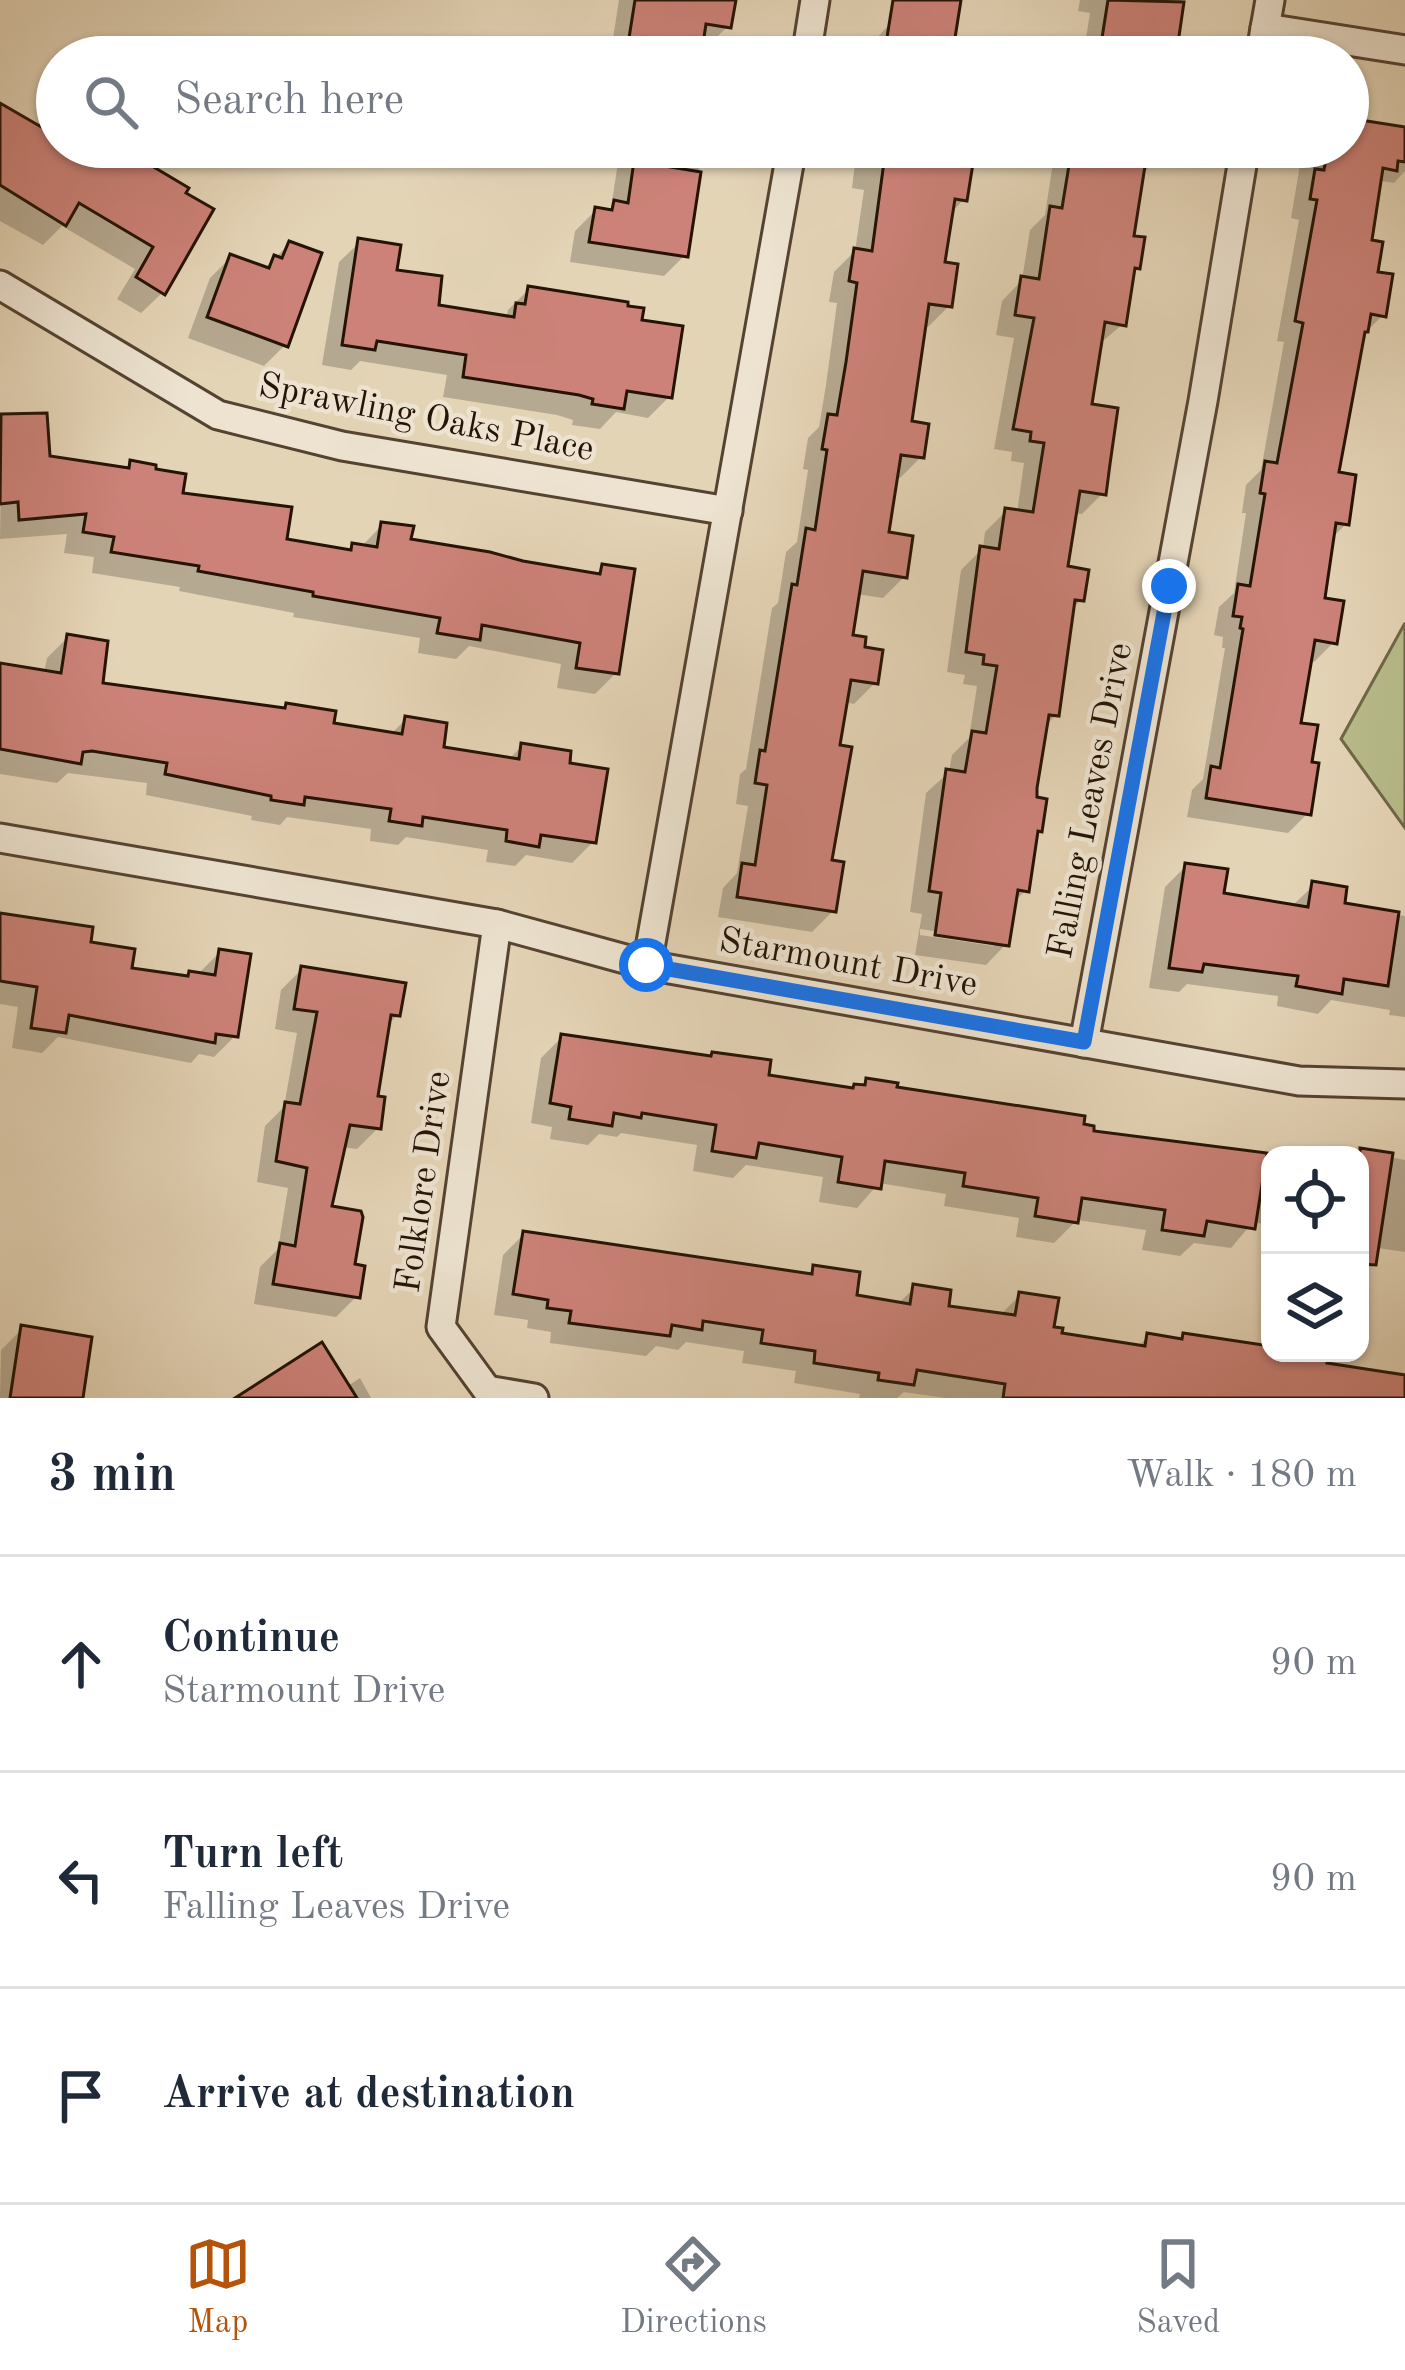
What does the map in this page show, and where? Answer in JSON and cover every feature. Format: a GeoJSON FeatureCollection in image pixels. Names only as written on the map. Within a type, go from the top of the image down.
{"type":"FeatureCollection","features":[{"type":"Feature","properties":{"kind":"street"},"geometry":{"type":"LineString","coordinates":[[809,36],[815,0]]}},
{"type":"Feature","properties":{"kind":"street"},"geometry":{"type":"LineString","coordinates":[[1267,14],[1351,36]]}},
{"type":"Feature","properties":{"kind":"street"},"geometry":{"type":"LineString","coordinates":[[1369,41],[1405,50]]}},
{"type":"Feature","properties":{"kind":"street"},"geometry":{"type":"LineString","coordinates":[[646,965],[788,168]]}},
{"type":"Feature","properties":{"kind":"street","name":"Falling Leaves Drive"},"geometry":{"type":"LineString","coordinates":[[1084,1042],[1242,168]]}},
{"type":"Feature","properties":{"kind":"street","name":"Sprawling Oaks Place"},"geometry":{"type":"LineString","coordinates":[[0,285],[218,415],[343,446],[728,512]]}},
{"type":"Feature","properties":{"kind":"street","name":"Starmount Drive"},"geometry":{"type":"LineString","coordinates":[[0,838],[497,924],[646,965],[1299,1081],[1405,1084]]}},
{"type":"Feature","properties":{"kind":"street","name":"Folklore Drive"},"geometry":{"type":"LineString","coordinates":[[497,924],[441,1327],[487,1390],[534,1398]]}},
{"type":"Feature","properties":{"kind":"green space"},"geometry":{"type":"Polygon","coordinates":[[[1405,623],[1405,828],[1341,739],[1405,623]]]}},
{"type":"Feature","properties":{"kind":"building"},"geometry":{"type":"Polygon","coordinates":[[[635,0],[736,0],[731,28],[706,24],[704,36],[629,36],[635,0]]]}},
{"type":"Feature","properties":{"kind":"building"},"geometry":{"type":"Polygon","coordinates":[[[893,0],[961,0],[955,36],[887,36],[893,0]]]}},
{"type":"Feature","properties":{"kind":"building"},"geometry":{"type":"Polygon","coordinates":[[[1108,0],[1184,2],[1179,36],[1102,36],[1108,0]]]}},
{"type":"Feature","properties":{"kind":"building"},"geometry":{"type":"Polygon","coordinates":[[[0,103],[36,124],[36,168],[155,168],[214,209],[165,295],[136,277],[153,247],[79,203],[66,226],[0,185],[0,103]]]}},
{"type":"Feature","properties":{"kind":"building"},"geometry":{"type":"Polygon","coordinates":[[[1369,121],[1405,127],[1405,162],[1398,161],[1397,171],[1383,168],[1372,240],[1383,242],[1378,272],[1393,274],[1386,317],[1371,314],[1365,332],[1339,472],[1356,475],[1349,525],[1336,523],[1325,598],[1344,601],[1337,644],[1315,640],[1301,723],[1318,725],[1312,762],[1319,763],[1311,815],[1206,798],[1211,766],[1220,768],[1243,629],[1242,617],[1233,616],[1238,584],[1250,586],[1265,494],[1260,493],[1265,461],[1277,463],[1303,323],[1295,321],[1317,200],[1310,199],[1315,169],[1369,168],[1369,121]]]}},
{"type":"Feature","properties":{"kind":"building"},"geometry":{"type":"Polygon","coordinates":[[[633,168],[701,172],[688,257],[589,242],[595,207],[612,210],[614,200],[628,203],[633,168]]]}},
{"type":"Feature","properties":{"kind":"building"},"geometry":{"type":"Polygon","coordinates":[[[883,168],[972,168],[967,201],[955,199],[945,262],[958,264],[952,307],[929,304],[912,421],[929,424],[924,458],[901,455],[889,532],[913,536],[907,578],[863,571],[853,635],[866,637],[865,647],[883,650],[878,684],[851,680],[840,745],[852,747],[832,860],[844,862],[836,912],[737,897],[742,863],[755,865],[767,785],[755,783],[760,750],[765,751],[792,584],[797,585],[806,528],[815,530],[828,414],[837,415],[857,283],[849,281],[854,248],[872,251],[883,168]]]}},
{"type":"Feature","properties":{"kind":"building"},"geometry":{"type":"Polygon","coordinates":[[[1069,168],[1145,168],[1134,236],[1145,237],[1140,269],[1135,268],[1126,326],[1105,322],[1092,404],[1118,408],[1106,495],[1080,491],[1068,566],[1089,570],[1084,601],[1075,600],[1059,716],[1049,715],[1037,788],[1037,797],[1047,799],[1042,832],[1038,831],[1029,892],[1018,890],[1009,946],[935,935],[941,893],[929,891],[946,769],[965,772],[972,731],[986,733],[997,666],[983,664],[984,655],[966,652],[980,546],[999,549],[1005,508],[1033,512],[1044,443],[1030,441],[1031,432],[1013,429],[1034,318],[1015,315],[1021,276],[1039,279],[1050,206],[1062,208],[1069,168]]]}},
{"type":"Feature","properties":{"kind":"building"},"geometry":{"type":"Polygon","coordinates":[[[358,238],[401,245],[397,270],[442,276],[439,305],[514,317],[516,303],[525,304],[528,286],[628,302],[628,306],[644,308],[642,320],[683,326],[672,398],[627,391],[624,409],[592,404],[593,399],[579,395],[463,377],[466,355],[377,341],[375,350],[342,345],[358,238]]]}},
{"type":"Feature","properties":{"kind":"building"},"geometry":{"type":"Polygon","coordinates":[[[289,241],[322,253],[288,347],[207,317],[230,254],[269,268],[274,255],[282,258],[289,241]]]}},
{"type":"Feature","properties":{"kind":"building"},"geometry":{"type":"Polygon","coordinates":[[[47,413],[50,456],[129,468],[130,460],[156,465],[156,469],[186,474],[183,493],[292,507],[287,539],[351,550],[352,543],[377,547],[381,522],[414,526],[411,539],[523,561],[600,574],[602,564],[635,569],[619,674],[576,668],[580,643],[482,625],[480,640],[437,633],[440,618],[111,552],[114,537],[83,532],[86,514],[19,520],[18,502],[0,504],[1,414],[47,413]]]}},
{"type":"Feature","properties":{"kind":"building"},"geometry":{"type":"Polygon","coordinates":[[[67,634],[108,641],[103,683],[336,711],[334,723],[402,734],[405,716],[447,723],[444,747],[519,759],[521,743],[571,751],[570,763],[608,769],[596,843],[541,835],[539,847],[506,841],[507,830],[423,817],[422,826],[389,821],[391,809],[305,797],[304,805],[271,800],[271,796],[165,774],[167,763],[92,751],[83,752],[81,764],[0,749],[0,663],[61,673],[67,634]]]}},
{"type":"Feature","properties":{"kind":"building"},"geometry":{"type":"Polygon","coordinates":[[[1185,863],[1228,869],[1224,893],[1308,907],[1312,881],[1347,887],[1345,903],[1399,912],[1388,986],[1344,979],[1342,994],[1296,986],[1298,976],[1204,964],[1202,972],[1169,968],[1185,863]]]}},
{"type":"Feature","properties":{"kind":"building"},"geometry":{"type":"Polygon","coordinates":[[[0,913],[93,927],[91,942],[135,949],[132,968],[215,975],[219,949],[251,954],[238,1037],[216,1034],[215,1043],[69,1015],[66,1033],[31,1028],[37,987],[0,981],[0,913]]]}},
{"type":"Feature","properties":{"kind":"building"},"geometry":{"type":"Polygon","coordinates":[[[301,966],[406,983],[400,1016],[391,1015],[378,1096],[385,1097],[381,1129],[350,1125],[332,1206],[361,1211],[363,1217],[355,1264],[365,1266],[360,1298],[273,1284],[280,1243],[295,1246],[307,1168],[276,1161],[285,1102],[300,1104],[317,1012],[294,1009],[301,966]]]}},
{"type":"Feature","properties":{"kind":"building"},"geometry":{"type":"Polygon","coordinates":[[[561,1034],[711,1056],[712,1052],[771,1060],[769,1075],[853,1088],[854,1084],[865,1085],[866,1078],[898,1083],[897,1087],[1085,1116],[1084,1124],[1094,1126],[1094,1131],[1261,1152],[1261,1191],[1255,1229],[1207,1221],[1204,1236],[1162,1230],[1165,1210],[1082,1198],[1078,1223],[1035,1216],[1038,1198],[963,1186],[965,1173],[885,1161],[881,1189],[838,1182],[842,1157],[759,1143],[756,1158],[712,1151],[716,1125],[614,1113],[612,1126],[569,1119],[571,1107],[550,1103],[561,1034]]]}},
{"type":"Feature","properties":{"kind":"building"},"geometry":{"type":"Polygon","coordinates":[[[1369,1149],[1393,1153],[1376,1265],[1369,1265],[1369,1149]]]}},
{"type":"Feature","properties":{"kind":"building"},"geometry":{"type":"Polygon","coordinates":[[[523,1231],[812,1274],[813,1265],[860,1272],[857,1295],[910,1304],[913,1284],[951,1290],[949,1306],[1015,1315],[1019,1292],[1059,1298],[1054,1327],[1063,1328],[1062,1333],[1145,1346],[1147,1333],[1182,1339],[1183,1333],[1261,1345],[1261,1362],[1327,1362],[1405,1375],[1405,1398],[1003,1398],[1005,1384],[917,1370],[914,1385],[878,1380],[879,1373],[814,1363],[815,1351],[761,1343],[763,1330],[703,1321],[702,1330],[672,1325],[670,1336],[569,1323],[571,1311],[547,1308],[548,1300],[513,1294],[523,1231]]]}},
{"type":"Feature","properties":{"kind":"building"},"geometry":{"type":"Polygon","coordinates":[[[21,1325],[92,1337],[83,1398],[10,1398],[21,1325]]]}},
{"type":"Feature","properties":{"kind":"building"},"geometry":{"type":"Polygon","coordinates":[[[322,1342],[357,1398],[235,1398],[322,1342]]]}},
{"type":"Feature","properties":{"kind":"route"},"geometry":{"type":"LineString","coordinates":[[646,965],[1084,1042],[1169,586]]}}]}
